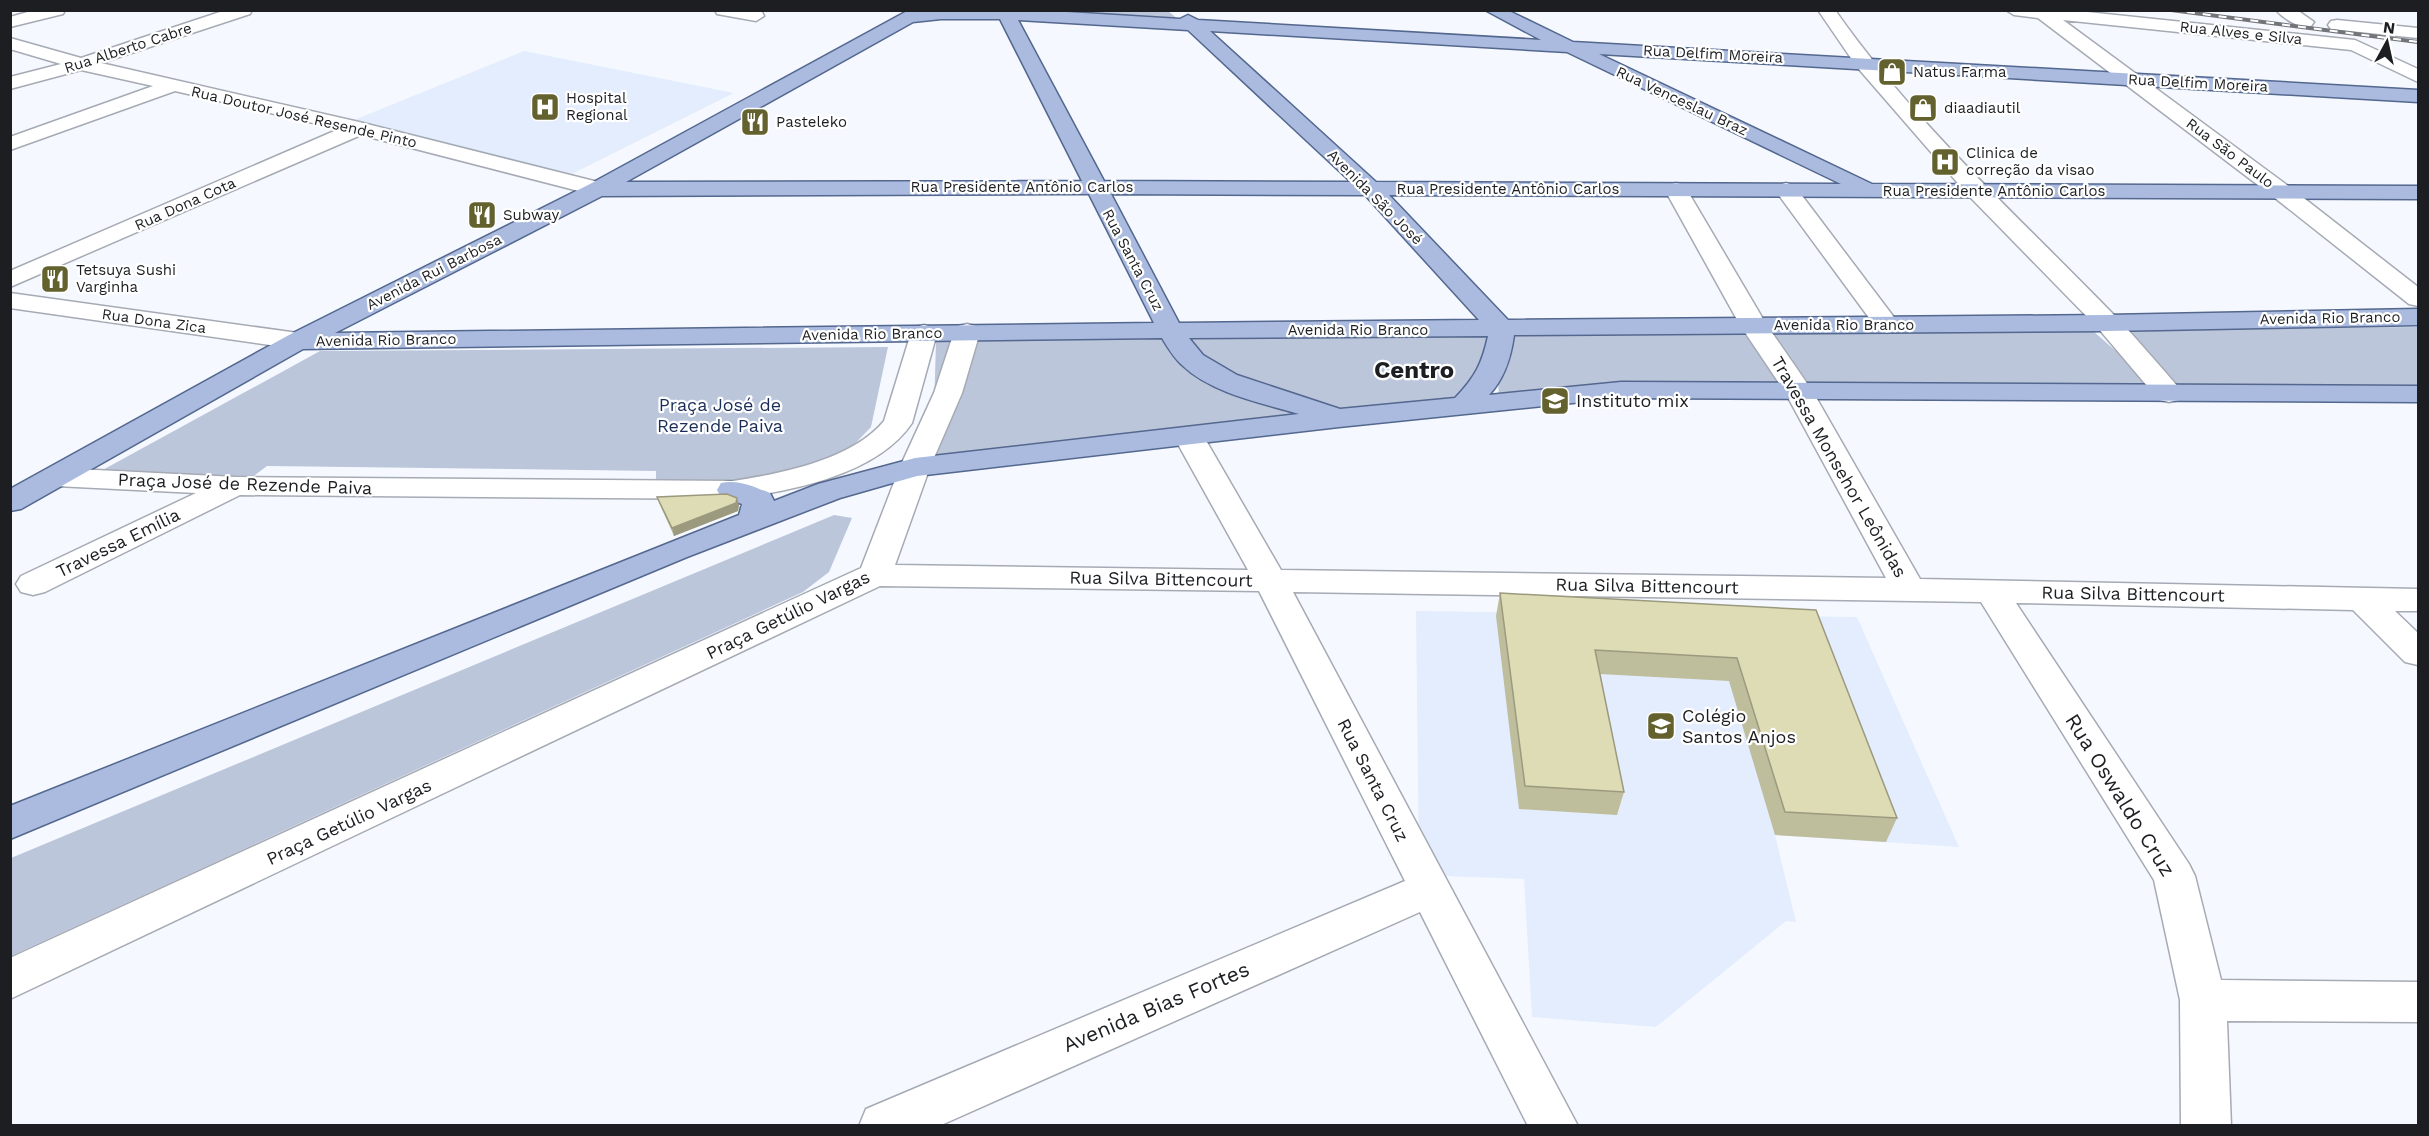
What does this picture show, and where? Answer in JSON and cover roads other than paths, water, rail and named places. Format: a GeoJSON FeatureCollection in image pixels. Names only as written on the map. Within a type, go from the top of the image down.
{"type":"FeatureCollection","features":[{"type":"Feature","properties":{"kind":"main road","name":"Rua Venceslau Braz"},"geometry":{"type":"LineString","coordinates":[[1493,10],[1872,191]]}},
{"type":"Feature","properties":{"kind":"main road","name":"Rua Delfim Moreira"},"geometry":{"type":"LineString","coordinates":[[916,14],[1006,12],[1186,18],[1566,46],[2418,96]]}},
{"type":"Feature","properties":{"kind":"main road","name":"Rua Santa Cruz"},"geometry":{"type":"LineString","coordinates":[[1006,12],[1095,188],[1171,331],[1195,363],[1220,377],[1339,418]]}},
{"type":"Feature","properties":{"kind":"main road","name":"Avenida Rui Barbosa"},"geometry":{"type":"LineString","coordinates":[[10,502],[298,341],[598,189],[916,14]]}},
{"type":"Feature","properties":{"kind":"main road","name":"Avenida São José"},"geometry":{"type":"LineString","coordinates":[[1186,18],[1371,188],[1502,329]]}},
{"type":"Feature","properties":{"kind":"main road","name":"Rua Presidente Antônio Carlos"},"geometry":{"type":"LineString","coordinates":[[598,189],[1371,188],[2418,193]]}},
{"type":"Feature","properties":{"kind":"main road","name":"Avenida Rio Branco"},"geometry":{"type":"LineString","coordinates":[[298,341],[967,332],[1887,325],[2418,317]]}},
{"type":"Feature","properties":{"kind":"main road"},"geometry":{"type":"LineString","coordinates":[[1464,405],[1485,384],[1497,358],[1502,329]]}},
{"type":"Feature","properties":{"kind":"main road"},"geometry":{"type":"LineString","coordinates":[[10,823],[753,520],[830,491],[915,467],[1339,418],[1621,390],[2418,394]]}},
{"type":"Feature","properties":{"kind":"main road"},"geometry":{"type":"LineString","coordinates":[[732,490],[759,500],[753,520]]}},
{"type":"Feature","properties":{"kind":"street"},"geometry":{"type":"LineString","coordinates":[[10,22],[57,10]]}},
{"type":"Feature","properties":{"kind":"street","name":"Rua Alberto Cabre"},"geometry":{"type":"LineString","coordinates":[[10,82],[81,64],[244,10]]}},
{"type":"Feature","properties":{"kind":"street"},"geometry":{"type":"LineString","coordinates":[[723,10],[756,16]]}},
{"type":"Feature","properties":{"kind":"street"},"geometry":{"type":"LineString","coordinates":[[1006,12],[1049,10]]}},
{"type":"Feature","properties":{"kind":"street"},"geometry":{"type":"LineString","coordinates":[[1826,10],[1863,63],[1977,190],[2107,322],[2169,394]]}},
{"type":"Feature","properties":{"kind":"street","name":"Rua Alves e Silva"},"geometry":{"type":"LineString","coordinates":[[2014,10],[2361,46],[2418,76]]}},
{"type":"Feature","properties":{"kind":"street","name":"Rua São Paulo"},"geometry":{"type":"LineString","coordinates":[[2040,12],[2283,193],[2418,299]]}},
{"type":"Feature","properties":{"kind":"street"},"geometry":{"type":"LineString","coordinates":[[2277,14],[2305,22],[2418,33]]}},
{"type":"Feature","properties":{"kind":"street","name":"Rua Doutor José Resende Pinto"},"geometry":{"type":"LineString","coordinates":[[10,43],[81,64],[358,128],[598,189]]}},
{"type":"Feature","properties":{"kind":"street"},"geometry":{"type":"LineString","coordinates":[[10,144],[172,86]]}},
{"type":"Feature","properties":{"kind":"street","name":"Rua Dona Cota"},"geometry":{"type":"LineString","coordinates":[[10,280],[358,128]]}},
{"type":"Feature","properties":{"kind":"street","name":"Travessa Monsehor Leônidas"},"geometry":{"type":"LineString","coordinates":[[1676,190],[1753,325],[1800,392],[1909,590]]}},
{"type":"Feature","properties":{"kind":"street"},"geometry":{"type":"LineString","coordinates":[[1786,190],[1887,325]]}},
{"type":"Feature","properties":{"kind":"street","name":"Rua Dona Zica"},"geometry":{"type":"LineString","coordinates":[[10,300],[298,341]]}},
{"type":"Feature","properties":{"kind":"street"},"geometry":{"type":"LineString","coordinates":[[915,467],[948,393],[967,332]]}},
{"type":"Feature","properties":{"kind":"street","name":"Praça José de Rezende Paiva"},"geometry":{"type":"LineString","coordinates":[[56,477],[236,486],[732,490],[759,488],[831,466],[883,442],[893,433],[898,423],[924,333]]}},
{"type":"Feature","properties":{"kind":"street","name":"Rua Santa Cruz"},"geometry":{"type":"LineString","coordinates":[[1188,437],[1270,580],[1554,1125]]}},
{"type":"Feature","properties":{"kind":"street","name":"Praça Getúlio Vargas"},"geometry":{"type":"LineString","coordinates":[[10,979],[875,575],[915,467]]}},
{"type":"Feature","properties":{"kind":"street","name":"Travessa Emília"},"geometry":{"type":"LineString","coordinates":[[33,584],[236,486]]}},
{"type":"Feature","properties":{"kind":"street","name":"Rua Silva Bittencourt"},"geometry":{"type":"LineString","coordinates":[[875,575],[1991,591],[2418,600]]}},
{"type":"Feature","properties":{"kind":"street","name":"Rua Oswaldo Cruz"},"geometry":{"type":"LineString","coordinates":[[1991,591],[2174,876],[2203,1000],[2206,1125]]}},
{"type":"Feature","properties":{"kind":"street"},"geometry":{"type":"LineString","coordinates":[[2363,600],[2418,653]]}},
{"type":"Feature","properties":{"kind":"street","name":"Avenida Bias Fortes"},"geometry":{"type":"LineString","coordinates":[[883,1125],[1429,889]]}},
{"type":"Feature","properties":{"kind":"street"},"geometry":{"type":"LineString","coordinates":[[2203,1000],[2418,1002]]}},
{"type":"Feature","properties":{"kind":"railway"},"geometry":{"type":"LineString","coordinates":[[2171,10],[2418,42]]}},
{"type":"Feature","properties":{"kind":"place","name":"Natus Farma"},"geometry":{"type":"Point","coordinates":[1892,72]}},
{"type":"Feature","properties":{"kind":"place","name":"Hospital Regional"},"geometry":{"type":"Point","coordinates":[545,107]}},
{"type":"Feature","properties":{"kind":"place","name":"diaadiautil"},"geometry":{"type":"Point","coordinates":[1923,108]}},
{"type":"Feature","properties":{"kind":"place","name":"Pasteleko"},"geometry":{"type":"Point","coordinates":[755,122]}},
{"type":"Feature","properties":{"kind":"place","name":"Clinica de correção da visao"},"geometry":{"type":"Point","coordinates":[1945,162]}},
{"type":"Feature","properties":{"kind":"place","name":"Subway"},"geometry":{"type":"Point","coordinates":[482,215]}},
{"type":"Feature","properties":{"kind":"place","name":"Tetsuya Sushi Varginha"},"geometry":{"type":"Point","coordinates":[55,279]}},
{"type":"Feature","properties":{"kind":"place","name":"Instituto mix"},"geometry":{"type":"Point","coordinates":[1555,401]}},
{"type":"Feature","properties":{"kind":"place","name":"Colégio Santos Anjos"},"geometry":{"type":"Point","coordinates":[1661,726]}},
{"type":"Feature","properties":{"kind":"district","name":"Centro"},"geometry":{"type":"Point","coordinates":[1414,370]}}]}
